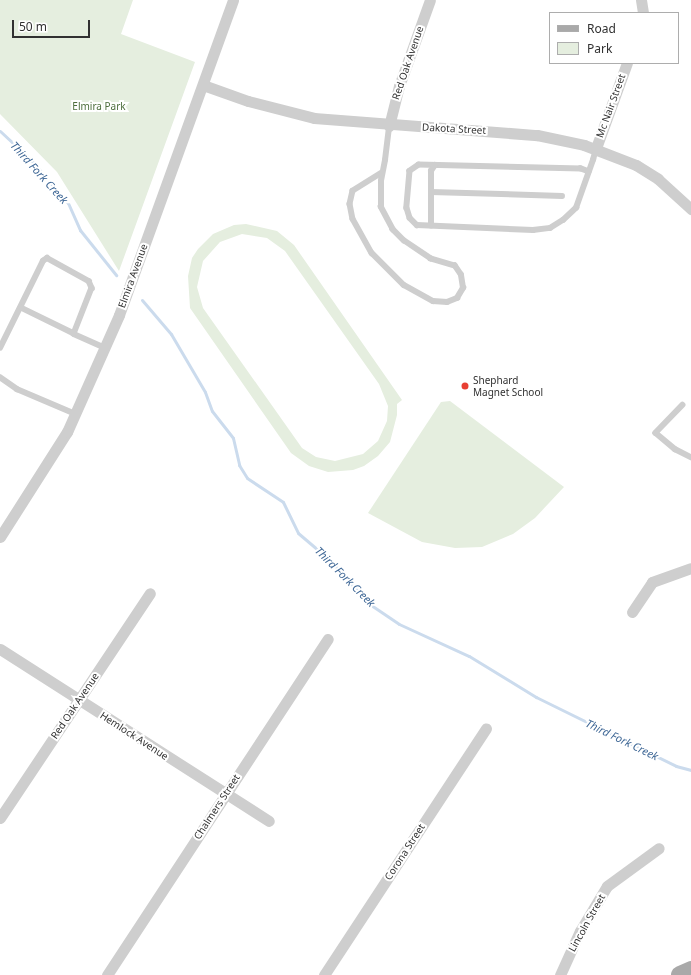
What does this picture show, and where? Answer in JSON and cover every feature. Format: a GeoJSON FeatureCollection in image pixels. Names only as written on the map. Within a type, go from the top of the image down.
{"type":"FeatureCollection","features":[{"type":"Feature","properties":{"kind":"main road"},"geometry":{"type":"LineString","coordinates":[[680,975],[691,970]]}},
{"type":"Feature","properties":{"kind":"street","name":"Elmira Avenue"},"geometry":{"type":"LineString","coordinates":[[0,537],[44,471],[76,414],[105,348],[137,268],[233,0]]}},
{"type":"Feature","properties":{"kind":"street","name":"Red Oak Avenue"},"geometry":{"type":"LineString","coordinates":[[388,126],[399,86],[430,0]]}},
{"type":"Feature","properties":{"kind":"street","name":"Mc Nair Street"},"geometry":{"type":"LineString","coordinates":[[596,148],[627,64]]}},
{"type":"Feature","properties":{"kind":"street","name":"Dakota Street"},"geometry":{"type":"LineString","coordinates":[[203,86],[248,101],[314,118],[388,126],[537,135],[596,148],[636,165],[658,179],[691,208]]}},
{"type":"Feature","properties":{"kind":"street"},"geometry":{"type":"LineString","coordinates":[[632,612],[652,582],[691,568]]}},
{"type":"Feature","properties":{"kind":"street","name":"Red Oak Avenue"},"geometry":{"type":"LineString","coordinates":[[0,818],[150,593]]}},
{"type":"Feature","properties":{"kind":"street","name":"Chalmers Street"},"geometry":{"type":"LineString","coordinates":[[107,975],[328,639]]}},
{"type":"Feature","properties":{"kind":"street","name":"Hemlock Avenue"},"geometry":{"type":"LineString","coordinates":[[0,649],[268,821]]}},
{"type":"Feature","properties":{"kind":"street","name":"Corona Street"},"geometry":{"type":"LineString","coordinates":[[324,975],[486,728]]}},
{"type":"Feature","properties":{"kind":"street","name":"Lincoln Street"},"geometry":{"type":"LineString","coordinates":[[560,975],[580,931],[608,886],[659,848]]}},
{"type":"Feature","properties":{"kind":"lane"},"geometry":{"type":"LineString","coordinates":[[382,173],[353,191],[350,204],[353,219],[372,253],[404,285],[433,301],[447,302],[457,298],[463,288],[461,275],[455,266],[418,253],[393,230],[382,207],[382,173],[388,126]]}},
{"type":"Feature","properties":{"kind":"lane"},"geometry":{"type":"LineString","coordinates":[[589,172],[581,170],[418,165],[410,171],[407,185],[406,208],[410,218],[417,225],[533,230],[550,228],[563,220],[576,208],[589,172],[596,148]]}},
{"type":"Feature","properties":{"kind":"lane"},"geometry":{"type":"LineString","coordinates":[[431,226],[431,171],[435,165]]}},
{"type":"Feature","properties":{"kind":"lane"},"geometry":{"type":"LineString","coordinates":[[431,192],[562,196]]}},
{"type":"Feature","properties":{"kind":"lane"},"geometry":{"type":"LineString","coordinates":[[0,348],[43,261],[47,258],[89,281],[92,288],[74,334]]}},
{"type":"Feature","properties":{"kind":"lane"},"geometry":{"type":"LineString","coordinates":[[21,308],[105,348]]}},
{"type":"Feature","properties":{"kind":"lane"},"geometry":{"type":"LineString","coordinates":[[0,377],[17,389],[76,414]]}},
{"type":"Feature","properties":{"kind":"lane"},"geometry":{"type":"LineString","coordinates":[[683,405],[656,433],[675,449],[691,456]]}},
{"type":"Feature","properties":{"kind":"green space","name":"Elmira Park"},"geometry":{"type":"Polygon","coordinates":[[[0,0],[133,0],[121,34],[195,62],[119,271],[57,172],[0,114],[0,0]]]}},
{"type":"Feature","properties":{"kind":"green space"},"geometry":{"type":"Polygon","coordinates":[[[246,224],[277,231],[294,245],[402,400],[397,404],[397,415],[390,442],[378,456],[364,466],[353,470],[328,472],[309,466],[291,453],[190,308],[188,276],[192,258],[198,249],[213,234],[234,225],[246,224]],[[242,234],[220,242],[203,261],[197,287],[203,308],[302,448],[316,457],[335,461],[363,454],[378,441],[387,421],[388,406],[379,384],[285,251],[267,238],[242,234]]]}},
{"type":"Feature","properties":{"kind":"green space"},"geometry":{"type":"Polygon","coordinates":[[[450,401],[564,487],[535,518],[513,534],[482,547],[455,548],[422,542],[368,513],[441,402],[450,401]]]}},
{"type":"Feature","properties":{"kind":"waterway","name":"Third Fork Creek"},"geometry":{"type":"LineString","coordinates":[[0,131],[30,159],[68,203],[80,230],[116,275]]}},
{"type":"Feature","properties":{"kind":"waterway","name":"Third Fork Creek"},"geometry":{"type":"LineString","coordinates":[[142,300],[171,334],[205,392],[212,411],[233,438],[239,465],[247,478],[283,502],[298,533],[331,561],[368,603],[399,624],[469,656],[536,697],[676,766],[691,770]]}},
{"type":"Feature","properties":{"kind":"place","name":"Shephard Magnet School"},"geometry":{"type":"Point","coordinates":[465,386]}}]}
